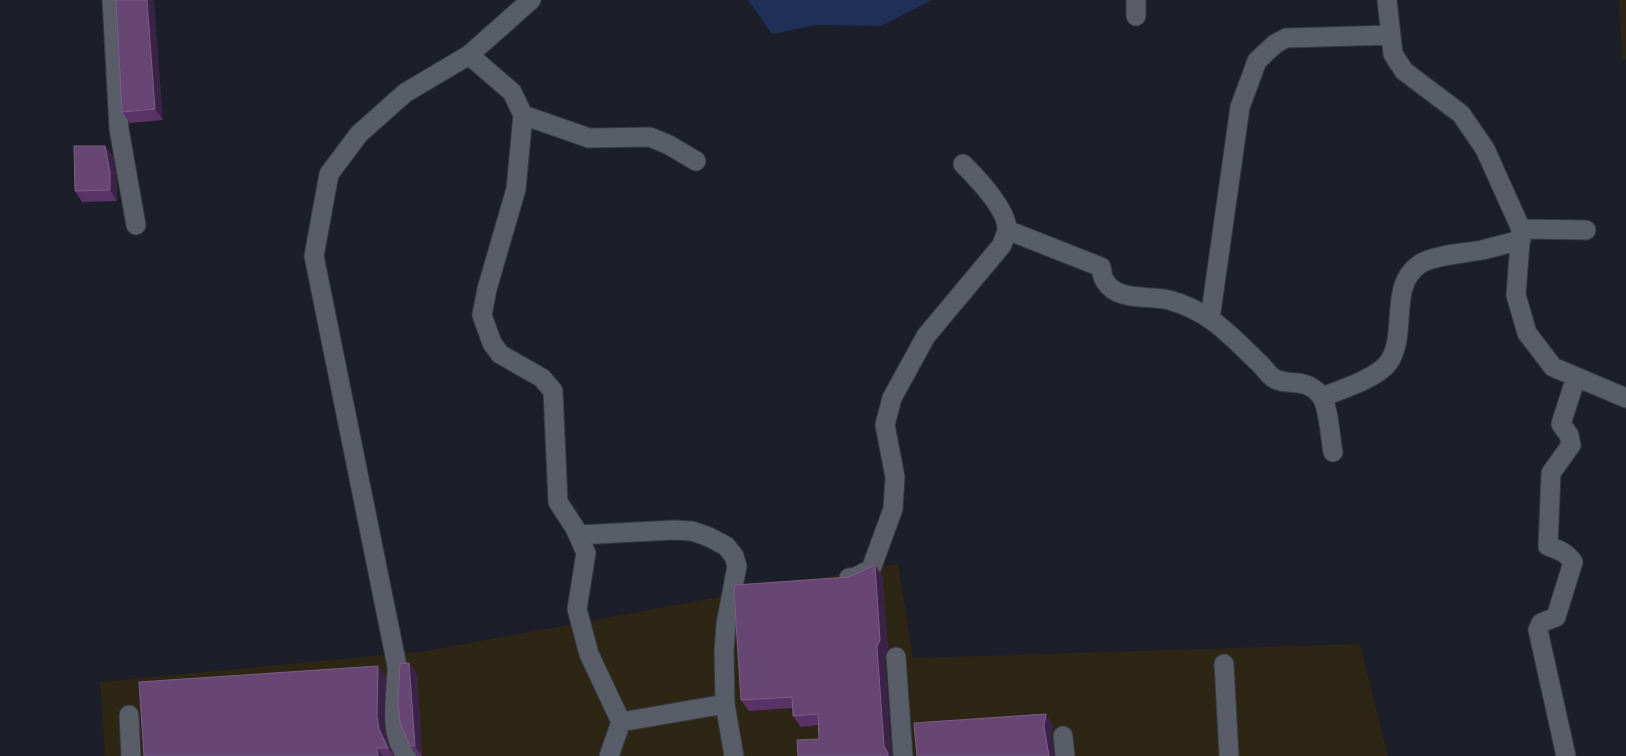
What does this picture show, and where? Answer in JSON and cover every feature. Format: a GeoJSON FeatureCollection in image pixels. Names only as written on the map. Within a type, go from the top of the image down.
{"type":"FeatureCollection","features":[{"type":"Feature","properties":{"kind":"street"},"geometry":{"type":"LineString","coordinates":[[112,0],[119,129],[136,225]]}},
{"type":"Feature","properties":{"kind":"street"},"geometry":{"type":"LineString","coordinates":[[407,756],[397,735],[395,718],[397,666],[314,256],[329,174],[360,134],[405,93],[469,55],[531,0]]}},
{"type":"Feature","properties":{"kind":"street"},"geometry":{"type":"LineString","coordinates":[[1387,0],[1393,54],[1404,71],[1460,114],[1485,149],[1521,234],[1516,295],[1527,333],[1553,368],[1626,398]]}},
{"type":"Feature","properties":{"kind":"street"},"geometry":{"type":"LineString","coordinates":[[1210,319],[1240,107],[1257,61],[1275,44],[1286,38],[1391,35]]}},
{"type":"Feature","properties":{"kind":"street"},"geometry":{"type":"LineString","coordinates":[[469,55],[512,92],[523,115],[516,189],[487,289],[482,316],[492,343],[500,354],[542,378],[552,391],[558,502],[578,535],[586,553],[577,609],[589,654],[621,722],[609,756]]}},
{"type":"Feature","properties":{"kind":"street"},"geometry":{"type":"LineString","coordinates":[[523,115],[589,138],[650,137],[669,144],[696,161]]}},
{"type":"Feature","properties":{"kind":"street"},"geometry":{"type":"LineString","coordinates":[[833,579],[856,577],[870,569],[893,509],[895,477],[885,425],[892,398],[926,336],[1002,245],[1007,230],[1002,213],[979,179],[963,164]]}},
{"type":"Feature","properties":{"kind":"street"},"geometry":{"type":"LineString","coordinates":[[1007,230],[1101,267],[1104,281],[1111,288],[1120,293],[1168,300],[1200,312],[1223,328],[1259,363],[1271,377],[1278,381],[1299,382],[1312,387],[1322,397],[1333,452]]}},
{"type":"Feature","properties":{"kind":"street"},"geometry":{"type":"LineString","coordinates":[[1322,397],[1378,372],[1388,363],[1395,348],[1402,293],[1407,276],[1422,262],[1446,255],[1484,249],[1521,234],[1586,230]]}},
{"type":"Feature","properties":{"kind":"street"},"geometry":{"type":"LineString","coordinates":[[1566,756],[1538,630],[1541,623],[1556,617],[1573,562],[1568,555],[1562,551],[1548,546],[1551,473],[1571,445],[1569,435],[1561,424],[1576,377]]}},
{"type":"Feature","properties":{"kind":"street"},"geometry":{"type":"LineString","coordinates":[[578,535],[674,530],[692,531],[709,537],[726,546],[734,556],[742,584],[726,624],[724,651],[725,704],[734,756]]}},
{"type":"Feature","properties":{"kind":"street"},"geometry":{"type":"LineString","coordinates":[[896,657],[903,756]]}},
{"type":"Feature","properties":{"kind":"street"},"geometry":{"type":"LineString","coordinates":[[1224,664],[1229,756]]}},
{"type":"Feature","properties":{"kind":"street"},"geometry":{"type":"LineString","coordinates":[[621,722],[725,704]]}},
{"type":"Feature","properties":{"kind":"street"},"geometry":{"type":"LineString","coordinates":[[128,715],[131,756]]}},
{"type":"Feature","properties":{"kind":"street"},"geometry":{"type":"LineString","coordinates":[[1063,736],[1065,756]]}},
{"type":"Feature","properties":{"kind":"shaded area"},"geometry":{"type":"Polygon","coordinates":[[[748,0],[932,0],[881,26],[816,25],[772,34],[748,0]]]}},
{"type":"Feature","properties":{"kind":"shaded area"},"geometry":{"type":"Polygon","coordinates":[[[1619,0],[1626,0],[1626,59],[1622,59],[1619,0]]]}},
{"type":"Feature","properties":{"kind":"shaded area"},"geometry":{"type":"Polygon","coordinates":[[[898,564],[913,658],[1360,644],[1388,756],[105,756],[100,682],[426,651],[898,564]]]}},
{"type":"Feature","properties":{"kind":"building"},"geometry":{"type":"Polygon","coordinates":[[[116,0],[147,0],[155,109],[122,112],[116,0]]]}},
{"type":"Feature","properties":{"kind":"building"},"geometry":{"type":"Polygon","coordinates":[[[74,146],[105,146],[110,172],[110,190],[75,191],[74,146]]]}},
{"type":"Feature","properties":{"kind":"building"},"geometry":{"type":"Polygon","coordinates":[[[875,565],[880,640],[877,647],[884,746],[888,756],[798,756],[797,740],[819,739],[818,714],[793,716],[792,697],[741,700],[734,591],[735,585],[849,577],[875,565]]]}},
{"type":"Feature","properties":{"kind":"building"},"geometry":{"type":"Polygon","coordinates":[[[409,663],[415,746],[410,746],[400,723],[398,702],[400,664],[409,663]]]}},
{"type":"Feature","properties":{"kind":"building"},"geometry":{"type":"Polygon","coordinates":[[[378,666],[377,716],[379,729],[388,748],[377,748],[378,756],[144,756],[139,682],[378,666]]]}},
{"type":"Feature","properties":{"kind":"building"},"geometry":{"type":"Polygon","coordinates":[[[1046,714],[1044,726],[1049,756],[917,756],[914,723],[1046,714]]]}}]}
